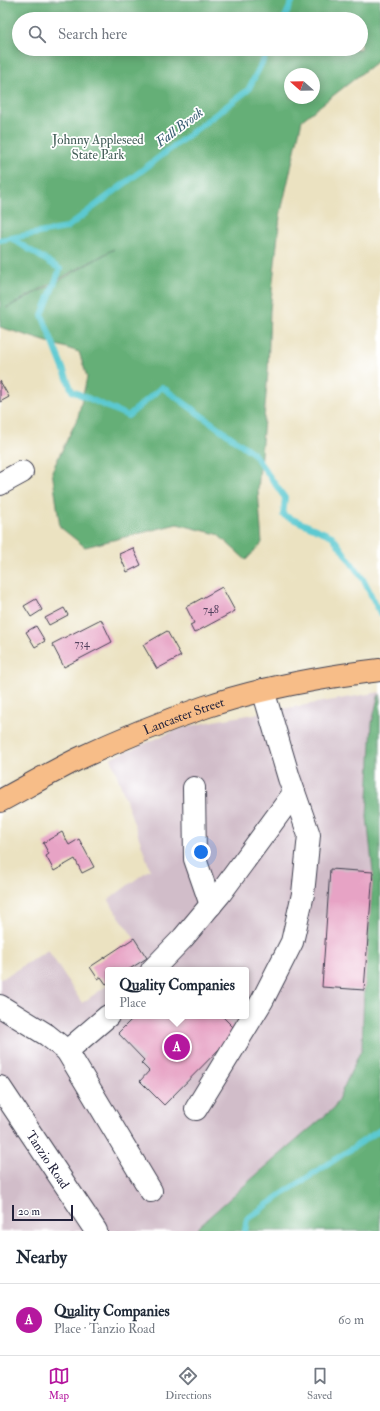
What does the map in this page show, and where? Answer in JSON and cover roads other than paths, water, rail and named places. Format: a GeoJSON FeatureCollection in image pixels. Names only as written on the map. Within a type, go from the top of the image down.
{"type":"FeatureCollection","features":[{"type":"Feature","properties":{"kind":"main road","name":"Lancaster Street"},"geometry":{"type":"LineString","coordinates":[[0,801],[77,760],[119,741],[205,707],[263,690],[338,675],[380,670]]}},
{"type":"Feature","properties":{"kind":"street"},"geometry":{"type":"LineString","coordinates":[[0,484],[22,472]]}},
{"type":"Feature","properties":{"kind":"street"},"geometry":{"type":"LineString","coordinates":[[196,1109],[262,1001],[292,942],[303,894],[309,835],[294,793],[263,690]]}},
{"type":"Feature","properties":{"kind":"street"},"geometry":{"type":"LineString","coordinates":[[194,788],[195,859],[211,905]]}},
{"type":"Feature","properties":{"kind":"street"},"geometry":{"type":"LineString","coordinates":[[155,967],[184,938],[211,905],[260,842],[294,793]]}},
{"type":"Feature","properties":{"kind":"street"},"geometry":{"type":"LineString","coordinates":[[0,1006],[47,1035],[67,1051],[151,1191]]}},
{"type":"Feature","properties":{"kind":"street"},"geometry":{"type":"LineString","coordinates":[[67,1051],[105,1019]]}},
{"type":"Feature","properties":{"kind":"street","name":"Tanzio Road"},"geometry":{"type":"LineString","coordinates":[[0,1087],[96,1231]]}},
{"type":"Feature","properties":{"kind":"waterway","name":"Fall Brook"},"geometry":{"type":"LineString","coordinates":[[287,12],[293,0]]}},
{"type":"Feature","properties":{"kind":"waterway","name":"Fall Brook"},"geometry":{"type":"LineString","coordinates":[[0,240],[66,228],[248,90],[265,56]]}},
{"type":"Feature","properties":{"kind":"waterway"},"geometry":{"type":"LineString","coordinates":[[11,238],[60,269],[42,315],[72,391],[128,416],[162,387],[253,453],[285,498],[283,515],[332,536],[363,579],[380,613]]}},
{"type":"Feature","properties":{"kind":"waterway"},"geometry":{"type":"LineString","coordinates":[[245,1231],[247,1219],[380,1130]]}},
{"type":"Feature","properties":{"kind":"place","name":"Quality Companies"},"geometry":{"type":"Point","coordinates":[177,1047]}},
{"type":"Feature","properties":{"kind":"park label","name":"Johnny Appleseed State Park"},"geometry":{"type":"Point","coordinates":[98,146]}}]}
